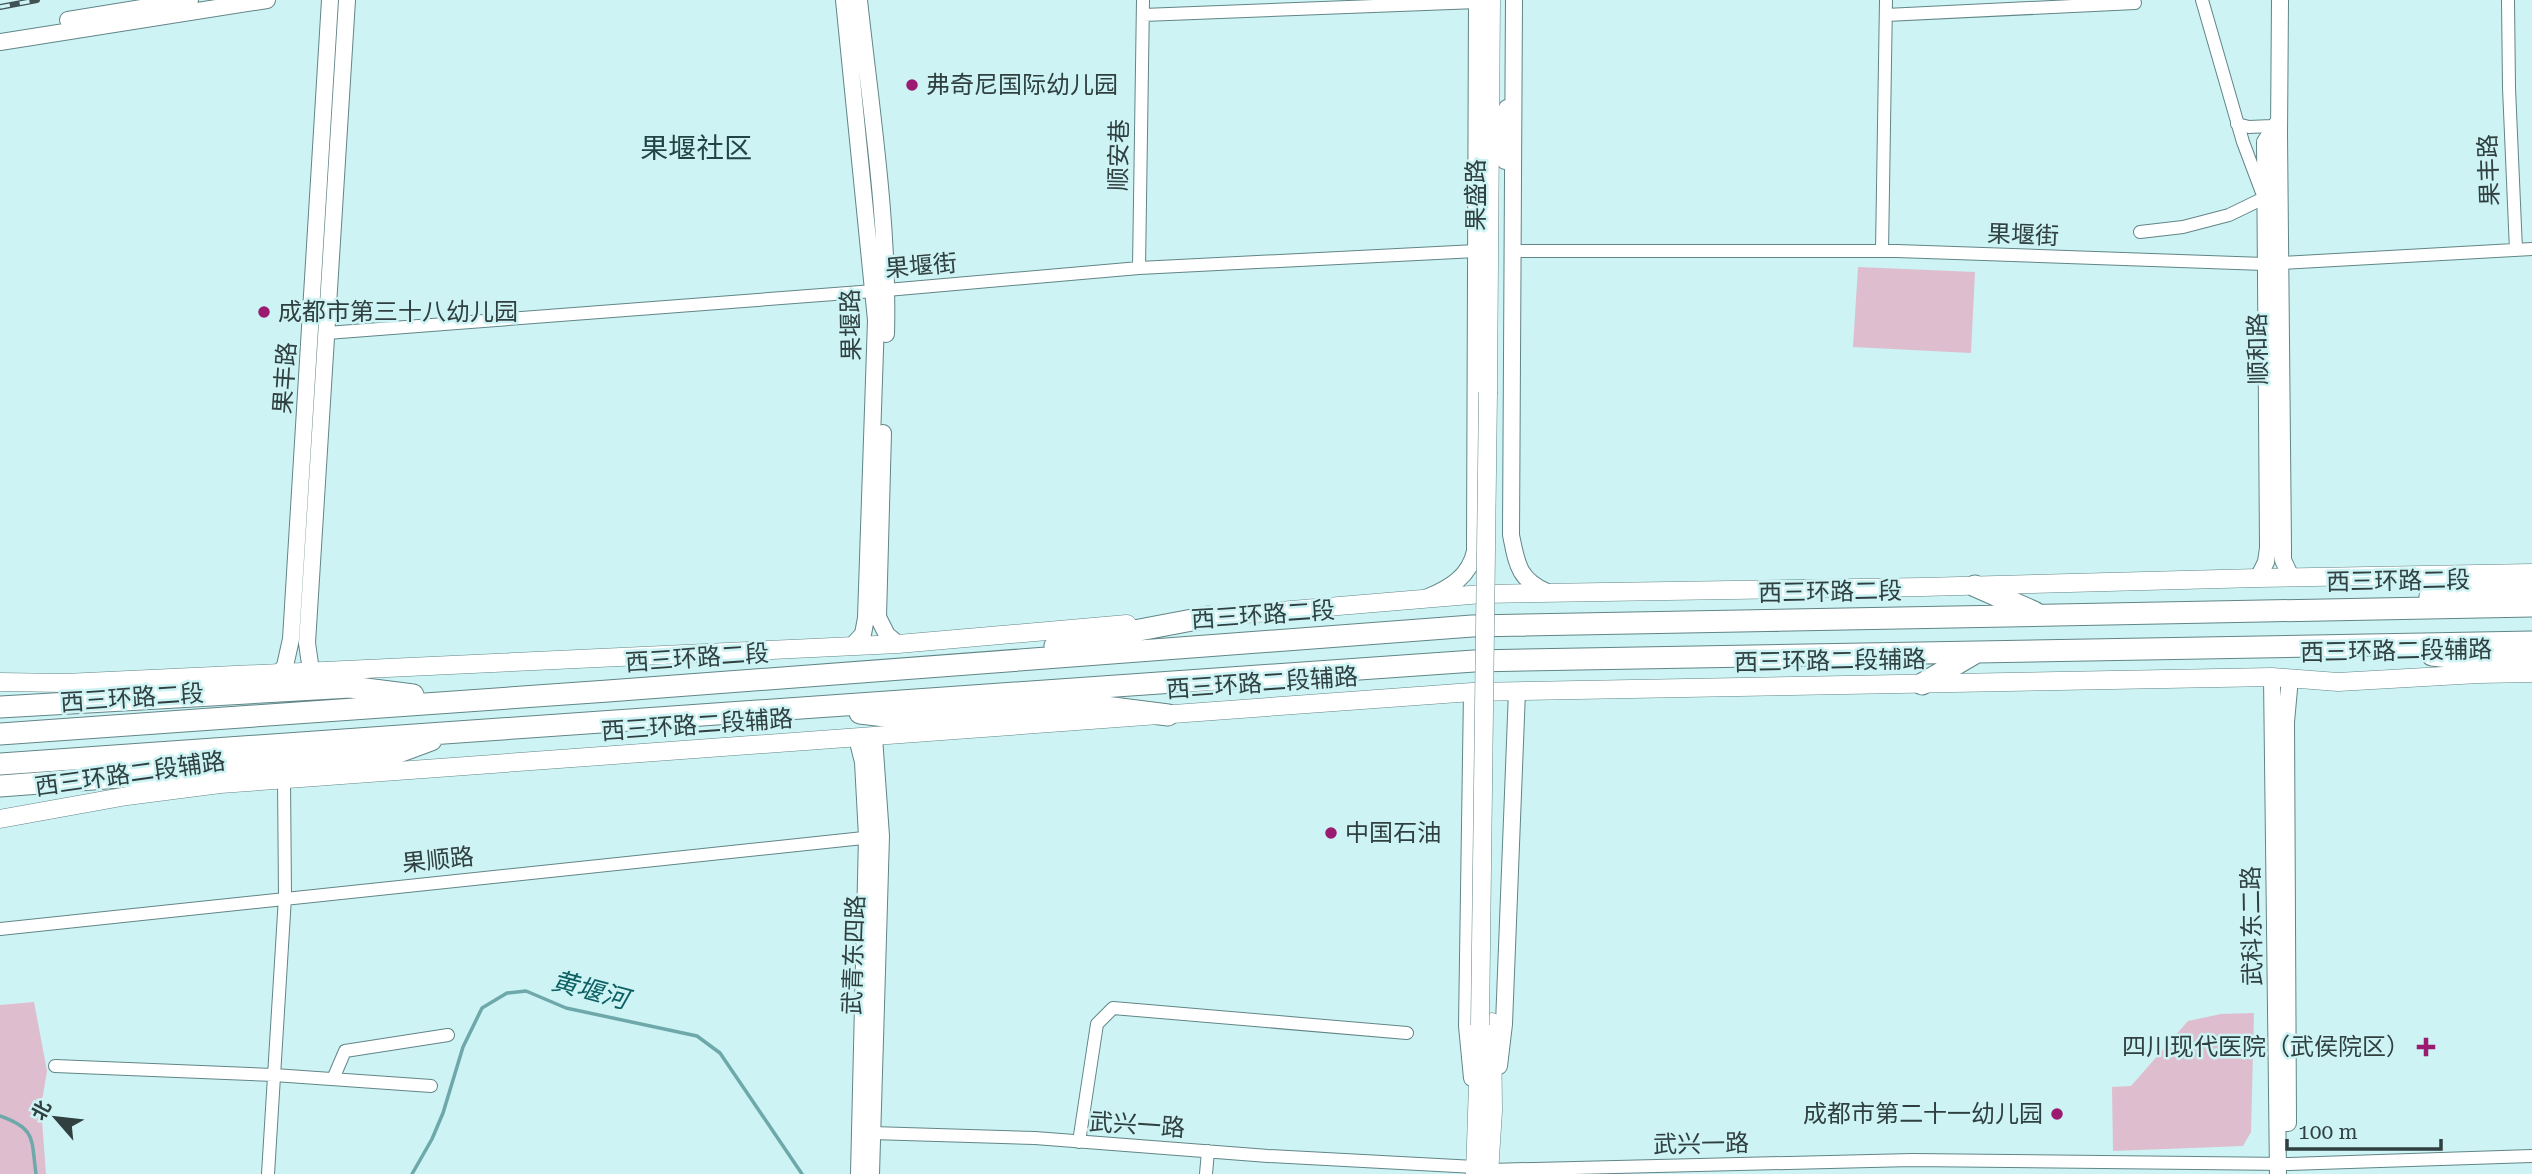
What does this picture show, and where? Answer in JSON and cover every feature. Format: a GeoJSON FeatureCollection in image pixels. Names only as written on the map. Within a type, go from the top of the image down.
{"type":"FeatureCollection","features":[{"type":"Feature","properties":{"kind":"highway"},"geometry":{"type":"LineString","coordinates":[[1975,586],[2039,614]]}},
{"type":"Feature","properties":{"kind":"highway"},"geometry":{"type":"LineString","coordinates":[[2335,608],[2474,590],[2532,587]]}},
{"type":"Feature","properties":{"kind":"highway","name":"西三环路二段"},"geometry":{"type":"LineString","coordinates":[[0,734],[1472,626],[2532,606]]}},
{"type":"Feature","properties":{"kind":"highway"},"geometry":{"type":"LineString","coordinates":[[956,665],[1208,617]]}},
{"type":"Feature","properties":{"kind":"highway"},"geometry":{"type":"LineString","coordinates":[[0,764],[1474,661],[2532,642]]}},
{"type":"Feature","properties":{"kind":"highway"},"geometry":{"type":"LineString","coordinates":[[2336,646],[2477,660],[2532,661]]}},
{"type":"Feature","properties":{"kind":"highway"},"geometry":{"type":"LineString","coordinates":[[1922,684],[1977,652]]}},
{"type":"Feature","properties":{"kind":"highway"},"geometry":{"type":"LineString","coordinates":[[0,705],[38,705],[283,682],[350,687],[457,701]]}},
{"type":"Feature","properties":{"kind":"highway"},"geometry":{"type":"LineString","coordinates":[[813,707],[902,718],[1105,707],[1168,715]]}},
{"type":"Feature","properties":{"kind":"highway"},"geometry":{"type":"LineString","coordinates":[[0,786],[385,757],[455,732]]}},
{"type":"Feature","properties":{"kind":"main road","name":"果盛路"},"geometry":{"type":"LineString","coordinates":[[1486,1024],[1495,132],[1502,0]]}},
{"type":"Feature","properties":{"kind":"main road"},"geometry":{"type":"LineString","coordinates":[[1482,1],[1495,132]]}},
{"type":"Feature","properties":{"kind":"main road"},"geometry":{"type":"LineString","coordinates":[[0,682],[283,682],[314,671],[898,644],[1482,594],[2532,573]]}},
{"type":"Feature","properties":{"kind":"main road","name":"西三环路二段辅路"},"geometry":{"type":"LineString","coordinates":[[0,819],[127,796],[220,784],[1472,692],[2281,678],[2338,682],[2532,673]]}},
{"type":"Feature","properties":{"kind":"main road"},"geometry":{"type":"LineString","coordinates":[[1482,1171],[1493,1111],[1486,1024]]}},
{"type":"Feature","properties":{"kind":"main road"},"geometry":{"type":"LineString","coordinates":[[1482,1171],[1476,1118],[1486,1024]]}},
{"type":"Feature","properties":{"kind":"street"},"geometry":{"type":"LineString","coordinates":[[0,32],[190,0]]}},
{"type":"Feature","properties":{"kind":"street"},"geometry":{"type":"LineString","coordinates":[[0,42],[267,0]]}},
{"type":"Feature","properties":{"kind":"street","name":"果丰路"},"geometry":{"type":"LineString","coordinates":[[283,682],[291,639],[330,0]]}},
{"type":"Feature","properties":{"kind":"street","name":"果丰路"},"geometry":{"type":"LineString","coordinates":[[314,671],[310,664],[307,643],[347,0]]}},
{"type":"Feature","properties":{"kind":"street","name":"果堰路"},"geometry":{"type":"LineString","coordinates":[[844,0],[881,291],[876,320],[866,618],[863,634],[852,646]]}},
{"type":"Feature","properties":{"kind":"street","name":"果堰路"},"geometry":{"type":"LineString","coordinates":[[859,0],[884,236],[881,291],[878,617],[887,635],[898,644]]}},
{"type":"Feature","properties":{"kind":"street","name":"顺安巷"},"geometry":{"type":"LineString","coordinates":[[1139,268],[1143,0]]}},
{"type":"Feature","properties":{"kind":"street"},"geometry":{"type":"LineString","coordinates":[[1514,0],[1511,535],[1518,565],[1526,581],[1547,592]]}},
{"type":"Feature","properties":{"kind":"street"},"geometry":{"type":"LineString","coordinates":[[1882,251],[1886,0]]}},
{"type":"Feature","properties":{"kind":"street","name":"顺和路"},"geometry":{"type":"LineString","coordinates":[[2202,0],[2237,124],[2264,198],[2272,264],[2283,560],[2291,577]]}},
{"type":"Feature","properties":{"kind":"street","name":"顺和路"},"geometry":{"type":"LineString","coordinates":[[2258,578],[2269,548],[2272,264],[2280,0]]}},
{"type":"Feature","properties":{"kind":"street","name":"果丰路"},"geometry":{"type":"LineString","coordinates":[[2508,0],[2516,250]]}},
{"type":"Feature","properties":{"kind":"street"},"geometry":{"type":"LineString","coordinates":[[1143,15],[1482,1],[1477,84],[1475,551],[1473,561],[1456,583],[1424,598]]}},
{"type":"Feature","properties":{"kind":"street"},"geometry":{"type":"LineString","coordinates":[[1886,15],[2136,3]]}},
{"type":"Feature","properties":{"kind":"street"},"geometry":{"type":"LineString","coordinates":[[1477,84],[1495,132],[1513,205]]}},
{"type":"Feature","properties":{"kind":"street"},"geometry":{"type":"LineString","coordinates":[[1476,201],[1495,132],[1513,89]]}},
{"type":"Feature","properties":{"kind":"street"},"geometry":{"type":"LineString","coordinates":[[2237,124],[2249,127],[2272,126],[2275,132],[2243,142]]}},
{"type":"Feature","properties":{"kind":"street","name":"顺和路"},"geometry":{"type":"LineString","coordinates":[[2264,198],[2275,132]]}},
{"type":"Feature","properties":{"kind":"street"},"geometry":{"type":"LineString","coordinates":[[2140,232],[2183,226],[2229,215],[2264,198]]}},
{"type":"Feature","properties":{"kind":"street","name":"果堰街"},"geometry":{"type":"LineString","coordinates":[[1513,251],[1882,251],[2272,264],[2532,249]]}},
{"type":"Feature","properties":{"kind":"street","name":"果堰街"},"geometry":{"type":"LineString","coordinates":[[327,333],[881,291],[1139,268],[1476,251]]}},
{"type":"Feature","properties":{"kind":"street","name":"武科东二路"},"geometry":{"type":"LineString","coordinates":[[2281,678],[2283,1169]]}},
{"type":"Feature","properties":{"kind":"street"},"geometry":{"type":"LineString","coordinates":[[1493,1111],[1504,1024],[1517,691]]}},
{"type":"Feature","properties":{"kind":"street"},"geometry":{"type":"LineString","coordinates":[[1472,692],[1467,1026],[1476,1118]]}},
{"type":"Feature","properties":{"kind":"street","name":"武青东四路"},"geometry":{"type":"LineString","coordinates":[[866,737],[863,762],[874,837],[871,1174]]}},
{"type":"Feature","properties":{"kind":"street"},"geometry":{"type":"LineString","coordinates":[[268,1174],[285,897],[284,780]]}},
{"type":"Feature","properties":{"kind":"street","name":"武青东四路"},"geometry":{"type":"LineString","coordinates":[[859,1174],[874,837]]}},
{"type":"Feature","properties":{"kind":"street","name":"果顺路"},"geometry":{"type":"LineString","coordinates":[[0,929],[874,837]]}},
{"type":"Feature","properties":{"kind":"street"},"geometry":{"type":"LineString","coordinates":[[1079,1142],[1097,1024],[1113,1008],[1406,1033]]}},
{"type":"Feature","properties":{"kind":"street"},"geometry":{"type":"LineString","coordinates":[[333,1079],[345,1051],[447,1035]]}},
{"type":"Feature","properties":{"kind":"street"},"geometry":{"type":"LineString","coordinates":[[55,1066],[274,1075],[431,1086]]}},
{"type":"Feature","properties":{"kind":"street","name":"武兴一路"},"geometry":{"type":"LineString","coordinates":[[872,1133],[1079,1142],[1482,1171],[1912,1160],[2283,1169],[2532,1156]]}},
{"type":"Feature","properties":{"kind":"street"},"geometry":{"type":"LineString","coordinates":[[1206,1174],[1208,1151]]}},
{"type":"Feature","properties":{"kind":"street"},"geometry":{"type":"LineString","coordinates":[[1912,1160],[1912,1174]]}},
{"type":"Feature","properties":{"kind":"shaded area"},"geometry":{"type":"Polygon","coordinates":[[[1858,267],[1975,272],[1971,353],[1853,347],[1858,267]]]}},
{"type":"Feature","properties":{"kind":"shaded area"},"geometry":{"type":"Polygon","coordinates":[[[34,1002],[47,1071],[41,1107],[46,1174],[0,1174],[0,1005],[34,1002]]]}},
{"type":"Feature","properties":{"kind":"shaded area"},"geometry":{"type":"Polygon","coordinates":[[[2254,1013],[2251,1132],[2243,1146],[2113,1151],[2112,1087],[2131,1086],[2188,1021],[2221,1014],[2254,1013]]]}},
{"type":"Feature","properties":{"kind":"waterway","name":"黄堰河"},"geometry":{"type":"LineString","coordinates":[[412,1174],[443,1113],[463,1047],[482,1008],[507,993],[526,991],[566,1008],[697,1036],[720,1053],[802,1174]]}},
{"type":"Feature","properties":{"kind":"waterway","name":"黄堰河"},"geometry":{"type":"LineString","coordinates":[[0,1116],[21,1126],[30,1137],[36,1174]]}},
{"type":"Feature","properties":{"kind":"railway"},"geometry":{"type":"LineString","coordinates":[[0,7],[37,0]]}},
{"type":"Feature","properties":{"kind":"place","name":"弗奇尼国际幼儿园"},"geometry":{"type":"Point","coordinates":[912,85]}},
{"type":"Feature","properties":{"kind":"place","name":"成都市第三十八幼儿园"},"geometry":{"type":"Point","coordinates":[264,312]}},
{"type":"Feature","properties":{"kind":"place","name":"中国石油"},"geometry":{"type":"Point","coordinates":[1331,833]}},
{"type":"Feature","properties":{"kind":"place","name":"四川现代医院（武侯院区）"},"geometry":{"type":"Point","coordinates":[2426,1047]}},
{"type":"Feature","properties":{"kind":"place","name":"成都市第二十一幼儿园"},"geometry":{"type":"Point","coordinates":[2057,1114]}},
{"type":"Feature","properties":{"kind":"district","name":"果堰社区"},"geometry":{"type":"Point","coordinates":[696,148]}}]}
